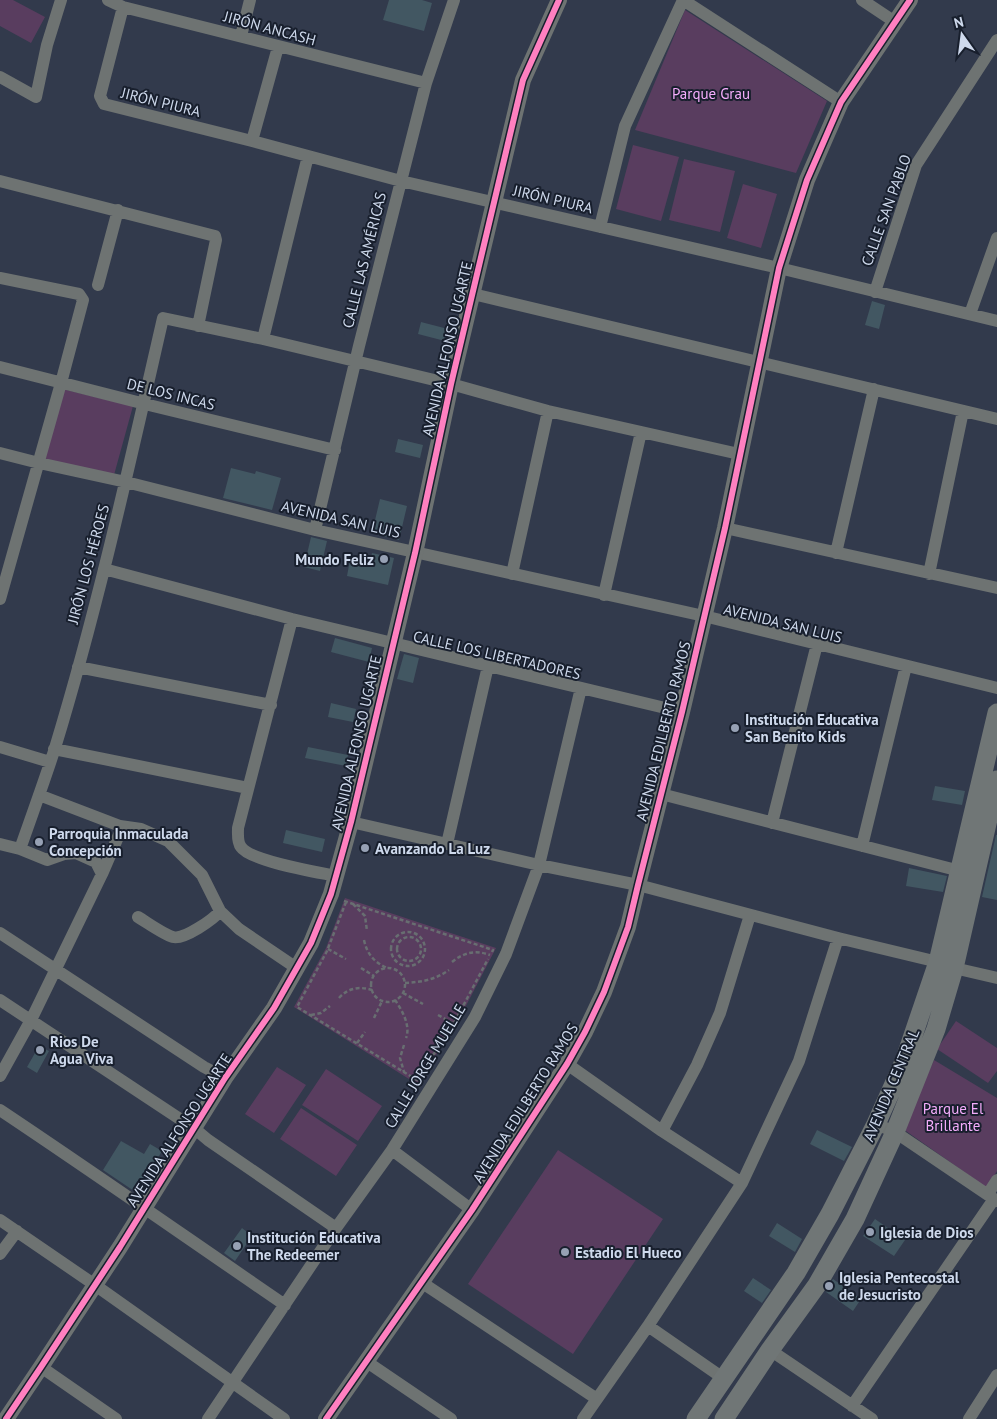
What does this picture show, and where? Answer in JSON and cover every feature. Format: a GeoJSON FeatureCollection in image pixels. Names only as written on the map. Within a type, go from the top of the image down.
{"type":"FeatureCollection","features":[{"type":"Feature","properties":{"kind":"main road","name":"AVENIDA CENTRAL"},"geometry":{"type":"LineString","coordinates":[[724,1419],[770,1350],[817,1285],[855,1219],[895,1132],[936,1029],[960,871],[997,713]]}},
{"type":"Feature","properties":{"kind":"main road","name":"AVENIDA CENTRAL"},"geometry":{"type":"LineString","coordinates":[[697,1419],[723,1378],[796,1274],[830,1214],[876,1124],[946,965],[992,831],[997,780]]}},
{"type":"Feature","properties":{"kind":"street"},"geometry":{"type":"LineString","coordinates":[[0,77],[36,97],[47,45],[61,0]]}},
{"type":"Feature","properties":{"kind":"street","name":"JIRÓN ANCASH"},"geometry":{"type":"LineString","coordinates":[[108,0],[123,7],[426,83]]}},
{"type":"Feature","properties":{"kind":"street"},"geometry":{"type":"LineString","coordinates":[[241,36],[250,0]]}},
{"type":"Feature","properties":{"kind":"street","name":"CALLE LAS AMÉRICAS"},"geometry":{"type":"LineString","coordinates":[[314,530],[426,83],[454,0]]}},
{"type":"Feature","properties":{"kind":"street","name":"AVENIDA ALFONSO UGARTE"},"geometry":{"type":"LineString","coordinates":[[6,1419],[95,1285],[195,1129],[225,1078],[274,1008],[298,969],[311,943],[331,894],[415,553],[451,384],[523,80],[559,0]]}},
{"type":"Feature","properties":{"kind":"street"},"geometry":{"type":"LineString","coordinates":[[600,227],[625,126],[683,0],[842,102]]}},
{"type":"Feature","properties":{"kind":"street"},"geometry":{"type":"LineString","coordinates":[[862,0],[895,22]]}},
{"type":"Feature","properties":{"kind":"street","name":"AVENIDA EDILBERTO RAMOS"},"geometry":{"type":"LineString","coordinates":[[326,1419],[472,1210],[566,1064],[585,1032],[604,992],[628,927],[682,712],[725,528],[779,268],[807,180],[842,102],[910,0]]}},
{"type":"Feature","properties":{"kind":"street","name":"JIRÓN PIURA"},"geometry":{"type":"LineString","coordinates":[[123,7],[100,96],[104,104],[401,181],[779,268],[997,321]]}},
{"type":"Feature","properties":{"kind":"street","name":"CALLE SAN PABLO"},"geometry":{"type":"LineString","coordinates":[[875,292],[916,165],[997,40]]}},
{"type":"Feature","properties":{"kind":"street"},"geometry":{"type":"LineString","coordinates":[[252,141],[278,47]]}},
{"type":"Feature","properties":{"kind":"street"},"geometry":{"type":"LineString","coordinates":[[263,339],[308,156]]}},
{"type":"Feature","properties":{"kind":"street"},"geometry":{"type":"LineString","coordinates":[[0,181],[214,236],[216,240],[198,326],[263,339],[451,384],[548,412],[739,454]]}},
{"type":"Feature","properties":{"kind":"street"},"geometry":{"type":"LineString","coordinates":[[98,285],[118,210]]}},
{"type":"Feature","properties":{"kind":"street"},"geometry":{"type":"LineString","coordinates":[[970,314],[997,238]]}},
{"type":"Feature","properties":{"kind":"street"},"geometry":{"type":"LineString","coordinates":[[0,278],[79,294],[83,300],[0,599]]}},
{"type":"Feature","properties":{"kind":"street"},"geometry":{"type":"LineString","coordinates":[[473,294],[997,419]]}},
{"type":"Feature","properties":{"kind":"street","name":"JIRÓN LOS HÉROES"},"geometry":{"type":"LineString","coordinates":[[20,849],[50,762],[78,667],[126,482],[163,318],[198,326]]}},
{"type":"Feature","properties":{"kind":"street","name":"DE LOS INCAS"},"geometry":{"type":"LineString","coordinates":[[0,367],[143,404],[335,450]]}},
{"type":"Feature","properties":{"kind":"street"},"geometry":{"type":"LineString","coordinates":[[836,553],[874,389]]}},
{"type":"Feature","properties":{"kind":"street"},"geometry":{"type":"LineString","coordinates":[[929,574],[963,411]]}},
{"type":"Feature","properties":{"kind":"street"},"geometry":{"type":"LineString","coordinates":[[512,574],[548,412]]}},
{"type":"Feature","properties":{"kind":"street"},"geometry":{"type":"LineString","coordinates":[[604,595],[641,432]]}},
{"type":"Feature","properties":{"kind":"street","name":"AVENIDA SAN LUIS"},"geometry":{"type":"LineString","coordinates":[[0,453],[126,482],[314,530],[704,616],[997,688]]}},
{"type":"Feature","properties":{"kind":"street"},"geometry":{"type":"LineString","coordinates":[[725,528],[997,588]]}},
{"type":"Feature","properties":{"kind":"street","name":"CALLE LOS LIBERTADORES"},"geometry":{"type":"LineString","coordinates":[[104,569],[292,619],[682,712]]}},
{"type":"Feature","properties":{"kind":"street"},"geometry":{"type":"LineString","coordinates":[[292,619],[238,828],[238,841],[241,847],[253,856],[336,876]]}},
{"type":"Feature","properties":{"kind":"street"},"geometry":{"type":"LineString","coordinates":[[772,823],[817,644]]}},
{"type":"Feature","properties":{"kind":"street"},"geometry":{"type":"LineString","coordinates":[[447,844],[488,666]]}},
{"type":"Feature","properties":{"kind":"street"},"geometry":{"type":"LineString","coordinates":[[862,846],[906,666]]}},
{"type":"Feature","properties":{"kind":"street"},"geometry":{"type":"LineString","coordinates":[[78,667],[271,705]]}},
{"type":"Feature","properties":{"kind":"street","name":"CALLE JORGE MUELLE"},"geometry":{"type":"LineString","coordinates":[[208,1419],[336,1228],[392,1150],[475,1017],[506,954],[539,865],[581,688]]}},
{"type":"Feature","properties":{"kind":"street"},"geometry":{"type":"LineString","coordinates":[[0,747],[50,762]]}},
{"type":"Feature","properties":{"kind":"street"},"geometry":{"type":"LineString","coordinates":[[54,749],[248,788]]}},
{"type":"Feature","properties":{"kind":"street"},"geometry":{"type":"LineString","coordinates":[[661,794],[960,871]]}},
{"type":"Feature","properties":{"kind":"street"},"geometry":{"type":"LineString","coordinates":[[39,795],[120,826],[141,829],[168,841],[202,875],[220,911],[239,930],[298,969]]}},
{"type":"Feature","properties":{"kind":"street"},"geometry":{"type":"LineString","coordinates":[[350,822],[539,865],[638,885],[997,978]]}},
{"type":"Feature","properties":{"kind":"street"},"geometry":{"type":"LineString","coordinates":[[0,1076],[31,1020],[102,874],[120,835],[120,826]]}},
{"type":"Feature","properties":{"kind":"street"},"geometry":{"type":"LineString","coordinates":[[0,844],[20,849],[47,860],[64,854],[76,853],[96,862],[102,874]]}},
{"type":"Feature","properties":{"kind":"street"},"geometry":{"type":"LineString","coordinates":[[138,917],[174,937],[180,937],[215,918],[220,911]]}},
{"type":"Feature","properties":{"kind":"street"},"geometry":{"type":"LineString","coordinates":[[662,1131],[697,1065],[720,1013],[750,915]]}},
{"type":"Feature","properties":{"kind":"street"},"geometry":{"type":"LineString","coordinates":[[0,933],[204,1067],[225,1078]]}},
{"type":"Feature","properties":{"kind":"street"},"geometry":{"type":"LineString","coordinates":[[583,1419],[648,1326],[742,1183],[799,1061],[838,938]]}},
{"type":"Feature","properties":{"kind":"street"},"geometry":{"type":"LineString","coordinates":[[0,1000],[195,1129],[208,1140],[336,1228]]}},
{"type":"Feature","properties":{"kind":"street"},"geometry":{"type":"LineString","coordinates":[[566,1064],[662,1131],[742,1183]]}},
{"type":"Feature","properties":{"kind":"street"},"geometry":{"type":"LineString","coordinates":[[0,1110],[285,1305]]}},
{"type":"Feature","properties":{"kind":"street"},"geometry":{"type":"LineString","coordinates":[[876,1124],[895,1132],[993,1198]]}},
{"type":"Feature","properties":{"kind":"street"},"geometry":{"type":"LineString","coordinates":[[392,1150],[472,1210]]}},
{"type":"Feature","properties":{"kind":"street"},"geometry":{"type":"LineString","coordinates":[[852,1406],[993,1198],[997,1180]]}},
{"type":"Feature","properties":{"kind":"street"},"geometry":{"type":"LineString","coordinates":[[0,1220],[284,1419]]}},
{"type":"Feature","properties":{"kind":"street"},"geometry":{"type":"LineString","coordinates":[[0,1254],[17,1231]]}},
{"type":"Feature","properties":{"kind":"street"},"geometry":{"type":"LineString","coordinates":[[422,1282],[597,1399]]}},
{"type":"Feature","properties":{"kind":"street"},"geometry":{"type":"LineString","coordinates":[[648,1326],[723,1378]]}},
{"type":"Feature","properties":{"kind":"street"},"geometry":{"type":"LineString","coordinates":[[770,1350],[872,1419]]}},
{"type":"Feature","properties":{"kind":"street"},"geometry":{"type":"LineString","coordinates":[[367,1362],[451,1419]]}},
{"type":"Feature","properties":{"kind":"street"},"geometry":{"type":"LineString","coordinates":[[42,1367],[116,1419]]}},
{"type":"Feature","properties":{"kind":"street"},"geometry":{"type":"LineString","coordinates":[[969,1419],[997,1375]]}},
{"type":"Feature","properties":{"kind":"path"},"geometry":{"type":"LineString","coordinates":[[346,902],[352,903],[493,950],[454,1024],[417,1080],[297,1007],[328,949],[346,902]]}},
{"type":"Feature","properties":{"kind":"path"},"geometry":{"type":"LineString","coordinates":[[352,903],[366,916],[368,931]]}},
{"type":"Feature","properties":{"kind":"path"},"geometry":{"type":"LineString","coordinates":[[416,934],[421,926]]}},
{"type":"Feature","properties":{"kind":"path"},"geometry":{"type":"LineString","coordinates":[[406,932],[416,934],[424,942],[425,954],[418,963],[412,965],[401,964],[393,957],[393,941],[400,934],[406,932]]}},
{"type":"Feature","properties":{"kind":"path"},"geometry":{"type":"LineString","coordinates":[[407,937],[415,938],[420,944],[419,956],[412,961],[401,958],[396,947],[400,940],[407,937]]}},
{"type":"Feature","properties":{"kind":"path"},"geometry":{"type":"LineString","coordinates":[[364,940],[371,956],[387,968],[397,971],[402,975],[405,983],[402,993],[395,1000],[387,1002],[377,997],[372,990],[374,976],[387,968]]}},
{"type":"Feature","properties":{"kind":"path"},"geometry":{"type":"LineString","coordinates":[[328,949],[346,959]]}},
{"type":"Feature","properties":{"kind":"path"},"geometry":{"type":"LineString","coordinates":[[452,962],[468,953],[477,952],[490,955]]}},
{"type":"Feature","properties":{"kind":"path"},"geometry":{"type":"LineString","coordinates":[[397,971],[401,964]]}},
{"type":"Feature","properties":{"kind":"path"},"geometry":{"type":"LineString","coordinates":[[361,968],[374,976]]}},
{"type":"Feature","properties":{"kind":"path"},"geometry":{"type":"LineString","coordinates":[[405,983],[426,980],[449,970]]}},
{"type":"Feature","properties":{"kind":"path"},"geometry":{"type":"LineString","coordinates":[[340,998],[344,992],[352,989],[372,990]]}},
{"type":"Feature","properties":{"kind":"path"},"geometry":{"type":"LineString","coordinates":[[402,993],[423,1004]]}},
{"type":"Feature","properties":{"kind":"path"},"geometry":{"type":"LineString","coordinates":[[374,1018],[382,1000]]}},
{"type":"Feature","properties":{"kind":"path"},"geometry":{"type":"LineString","coordinates":[[395,1000],[404,1016],[408,1033],[406,1038]]}},
{"type":"Feature","properties":{"kind":"path"},"geometry":{"type":"LineString","coordinates":[[310,1015],[321,1013],[330,1006]]}},
{"type":"Feature","properties":{"kind":"path"},"geometry":{"type":"LineString","coordinates":[[438,1015],[454,1024]]}},
{"type":"Feature","properties":{"kind":"path"},"geometry":{"type":"LineString","coordinates":[[357,1044],[365,1032]]}},
{"type":"Feature","properties":{"kind":"path"},"geometry":{"type":"LineString","coordinates":[[404,1045],[400,1058],[404,1073]]}},
{"type":"Feature","properties":{"kind":"green space"},"geometry":{"type":"Polygon","coordinates":[[[0,0],[13,0],[45,17],[31,43],[0,26],[0,0]]]}},
{"type":"Feature","properties":{"kind":"green space","name":"Parque Grau"},"geometry":{"type":"Polygon","coordinates":[[[685,10],[827,101],[796,173],[635,130],[685,10]]]}},
{"type":"Feature","properties":{"kind":"green space"},"geometry":{"type":"Polygon","coordinates":[[[633,145],[679,157],[661,221],[616,209],[633,145]]]}},
{"type":"Feature","properties":{"kind":"green space"},"geometry":{"type":"Polygon","coordinates":[[[684,159],[735,171],[720,232],[669,220],[684,159]]]}},
{"type":"Feature","properties":{"kind":"green space"},"geometry":{"type":"Polygon","coordinates":[[[743,184],[777,194],[761,248],[727,238],[743,184]]]}},
{"type":"Feature","properties":{"kind":"green space"},"geometry":{"type":"Polygon","coordinates":[[[58,388],[133,406],[114,475],[43,459],[58,388]]]}},
{"type":"Feature","properties":{"kind":"green space"},"geometry":{"type":"Polygon","coordinates":[[[345,898],[496,948],[457,1023],[417,1084],[294,1007],[326,948],[345,898]]]}},
{"type":"Feature","properties":{"kind":"green space"},"geometry":{"type":"Polygon","coordinates":[[[956,1021],[997,1048],[997,1071],[988,1083],[937,1049],[956,1021]]]}},
{"type":"Feature","properties":{"kind":"green space","name":"Parque El Brillante"},"geometry":{"type":"Polygon","coordinates":[[[934,1060],[997,1098],[997,1171],[987,1188],[903,1129],[934,1060]]]}},
{"type":"Feature","properties":{"kind":"green space"},"geometry":{"type":"Polygon","coordinates":[[[277,1067],[306,1085],[274,1133],[245,1114],[277,1067]]]}},
{"type":"Feature","properties":{"kind":"green space"},"geometry":{"type":"Polygon","coordinates":[[[326,1069],[382,1106],[358,1141],[302,1105],[326,1069]]]}},
{"type":"Feature","properties":{"kind":"green space"},"geometry":{"type":"Polygon","coordinates":[[[301,1108],[357,1145],[336,1176],[280,1139],[301,1108]]]}},
{"type":"Feature","properties":{"kind":"green space","name":"Estadio El Hueco"},"geometry":{"type":"Polygon","coordinates":[[[558,1150],[663,1219],[573,1354],[468,1284],[558,1150]]]}},
{"type":"Feature","properties":{"kind":"building"},"geometry":{"type":"Polygon","coordinates":[[[389,0],[422,0],[432,3],[424,31],[383,20],[389,0]]]}},
{"type":"Feature","properties":{"kind":"building"},"geometry":{"type":"Polygon","coordinates":[[[872,301],[885,305],[879,329],[865,325],[872,301]]]}},
{"type":"Feature","properties":{"kind":"building"},"geometry":{"type":"Polygon","coordinates":[[[421,322],[448,329],[445,341],[418,334],[421,322]]]}},
{"type":"Feature","properties":{"kind":"building"},"geometry":{"type":"Polygon","coordinates":[[[398,439],[423,445],[420,458],[395,452],[398,439]]]}},
{"type":"Feature","properties":{"kind":"building"},"geometry":{"type":"Polygon","coordinates":[[[231,468],[255,474],[256,471],[281,478],[272,510],[223,498],[231,468]]]}},
{"type":"Feature","properties":{"kind":"building"},"geometry":{"type":"Polygon","coordinates":[[[380,499],[407,506],[399,540],[372,533],[380,499]]]}},
{"type":"Feature","properties":{"kind":"building"},"geometry":{"type":"Polygon","coordinates":[[[311,537],[327,541],[320,571],[304,567],[311,537]]]}},
{"type":"Feature","properties":{"kind":"building"},"geometry":{"type":"Polygon","coordinates":[[[372,553],[394,558],[388,585],[347,576],[350,560],[370,564],[372,553]]]}},
{"type":"Feature","properties":{"kind":"building"},"geometry":{"type":"Polygon","coordinates":[[[335,638],[372,648],[369,662],[331,652],[335,638]]]}},
{"type":"Feature","properties":{"kind":"building"},"geometry":{"type":"Polygon","coordinates":[[[404,654],[419,658],[413,683],[397,679],[404,654]]]}},
{"type":"Feature","properties":{"kind":"building"},"geometry":{"type":"Polygon","coordinates":[[[331,703],[356,709],[353,722],[328,717],[331,703]]]}},
{"type":"Feature","properties":{"kind":"building"},"geometry":{"type":"Polygon","coordinates":[[[308,747],[348,755],[346,766],[305,758],[308,747]]]}},
{"type":"Feature","properties":{"kind":"building"},"geometry":{"type":"Polygon","coordinates":[[[935,786],[965,791],[962,805],[932,800],[935,786]]]}},
{"type":"Feature","properties":{"kind":"building"},"geometry":{"type":"Polygon","coordinates":[[[286,830],[325,839],[322,852],[283,843],[286,830]]]}},
{"type":"Feature","properties":{"kind":"building"},"geometry":{"type":"Polygon","coordinates":[[[997,835],[997,900],[982,897],[997,835]]]}},
{"type":"Feature","properties":{"kind":"building"},"geometry":{"type":"Polygon","coordinates":[[[909,868],[947,876],[943,892],[906,886],[909,868]]]}},
{"type":"Feature","properties":{"kind":"building"},"geometry":{"type":"Polygon","coordinates":[[[39,1046],[49,1051],[37,1073],[27,1067],[39,1046]]]}},
{"type":"Feature","properties":{"kind":"building"},"geometry":{"type":"Polygon","coordinates":[[[817,1130],[852,1147],[844,1161],[810,1144],[817,1130]]]}},
{"type":"Feature","properties":{"kind":"building"},"geometry":{"type":"Polygon","coordinates":[[[121,1141],[144,1154],[150,1144],[162,1151],[137,1193],[103,1170],[121,1141]]]}},
{"type":"Feature","properties":{"kind":"building"},"geometry":{"type":"Polygon","coordinates":[[[875,1219],[905,1240],[894,1256],[863,1236],[875,1219]]]}},
{"type":"Feature","properties":{"kind":"building"},"geometry":{"type":"Polygon","coordinates":[[[777,1223],[802,1239],[795,1252],[769,1236],[777,1223]]]}},
{"type":"Feature","properties":{"kind":"building","name":"Institución Educativa The Redeemer"},"geometry":{"type":"Polygon","coordinates":[[[242,1228],[252,1236],[235,1261],[224,1253],[242,1228]]]}},
{"type":"Feature","properties":{"kind":"building"},"geometry":{"type":"Polygon","coordinates":[[[753,1278],[771,1290],[762,1303],[744,1291],[753,1278]]]}},
{"type":"Feature","properties":{"kind":"building"},"geometry":{"type":"Polygon","coordinates":[[[833,1279],[861,1299],[853,1311],[826,1292],[833,1279]]]}},
{"type":"Feature","properties":{"kind":"cycle path"},"geometry":{"type":"LineString","coordinates":[[6,1419],[120,1247],[225,1078],[274,1008],[311,943],[331,894],[351,822],[415,553],[451,384],[523,80],[559,0]]}},
{"type":"Feature","properties":{"kind":"cycle path"},"geometry":{"type":"LineString","coordinates":[[326,1419],[472,1210],[567,1064],[604,992],[628,927],[682,712],[725,528],[779,268],[807,180],[841,102],[910,0]]}},
{"type":"Feature","properties":{"kind":"place","name":"Mundo Feliz"},"geometry":{"type":"Point","coordinates":[384,559]}},
{"type":"Feature","properties":{"kind":"place","name":"Institución Educativa San Benito Kids"},"geometry":{"type":"Point","coordinates":[735,728]}},
{"type":"Feature","properties":{"kind":"place","name":"Parroquia Inmaculada Concepción"},"geometry":{"type":"Point","coordinates":[39,842]}},
{"type":"Feature","properties":{"kind":"place","name":"Avanzando La Luz"},"geometry":{"type":"Point","coordinates":[365,848]}},
{"type":"Feature","properties":{"kind":"place","name":"Rios De Agua Viva"},"geometry":{"type":"Point","coordinates":[40,1050]}},
{"type":"Feature","properties":{"kind":"place","name":"Iglesia de Dios"},"geometry":{"type":"Point","coordinates":[870,1232]}},
{"type":"Feature","properties":{"kind":"place","name":"Institución Educativa The Redeemer"},"geometry":{"type":"Point","coordinates":[237,1246]}},
{"type":"Feature","properties":{"kind":"place","name":"Estadio El Hueco"},"geometry":{"type":"Point","coordinates":[565,1252]}},
{"type":"Feature","properties":{"kind":"place","name":"Iglesia Pentecostal de Jesucristo"},"geometry":{"type":"Point","coordinates":[829,1286]}}]}
